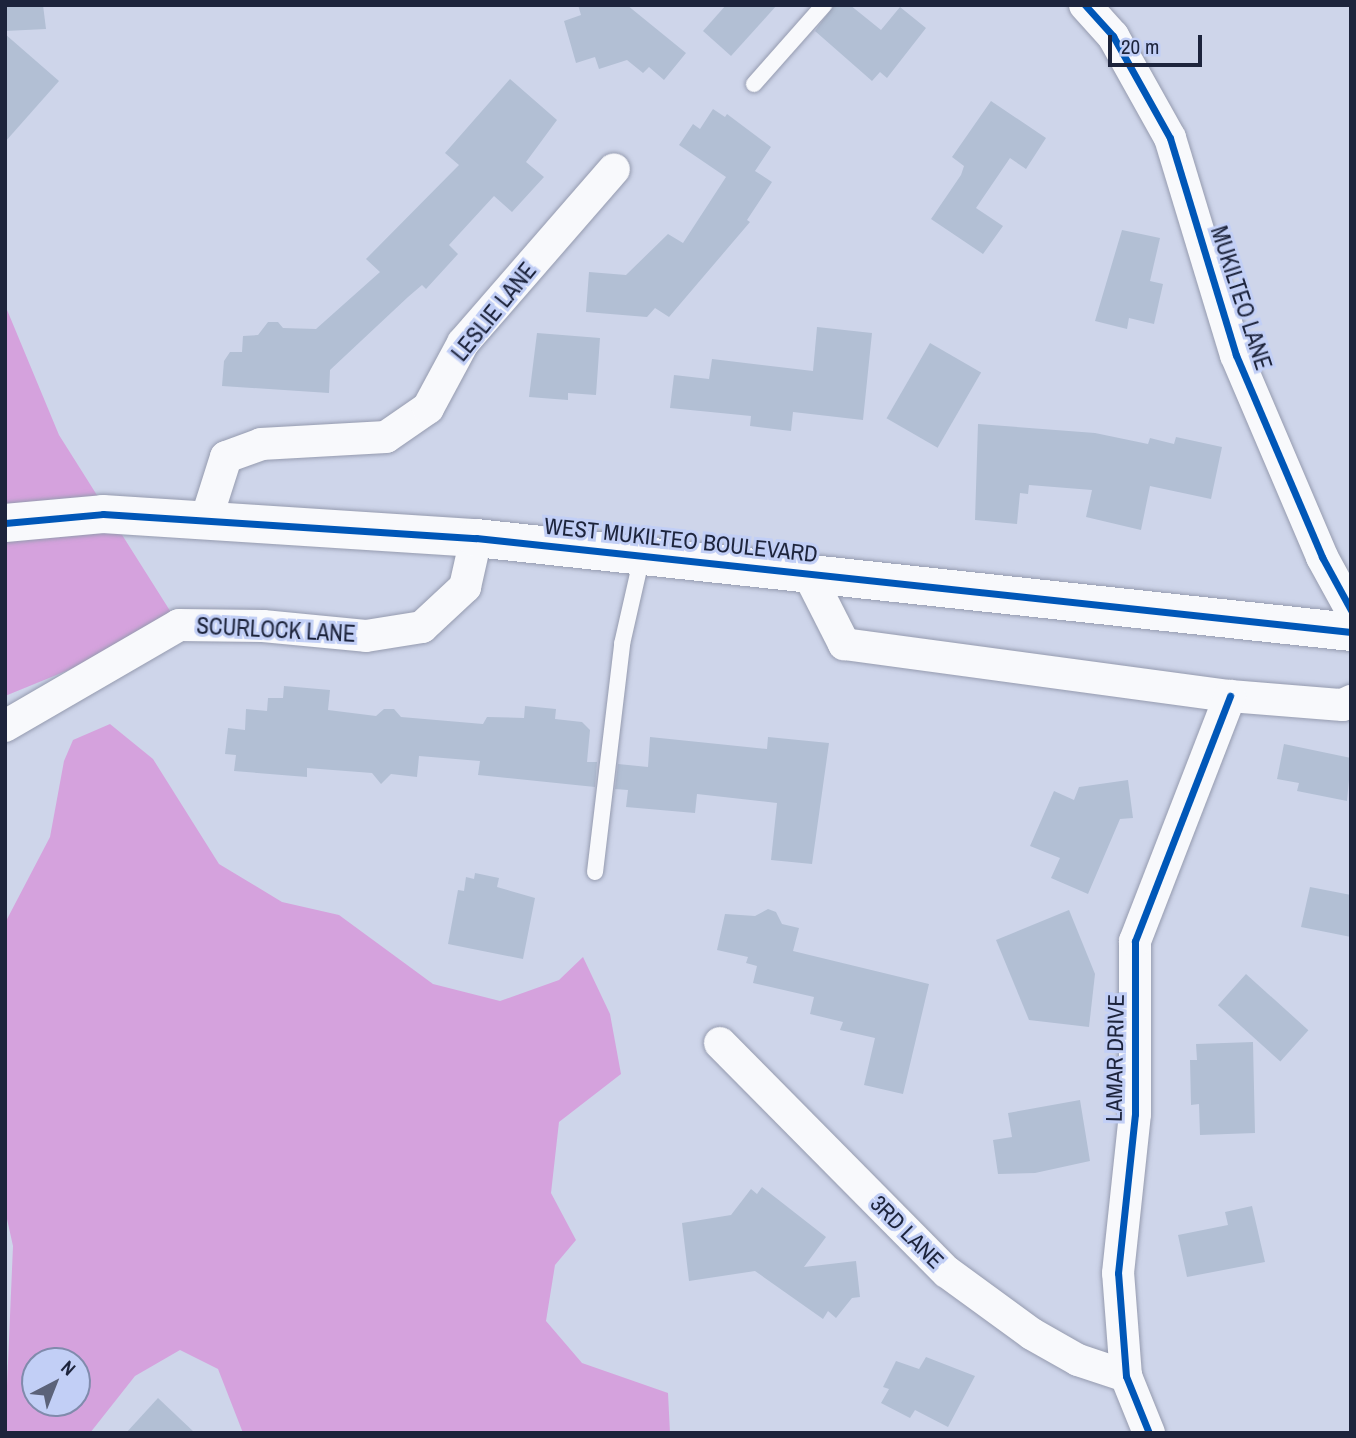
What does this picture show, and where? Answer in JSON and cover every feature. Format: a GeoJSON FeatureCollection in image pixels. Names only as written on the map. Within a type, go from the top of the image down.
{"type":"FeatureCollection","features":[{"type":"Feature","properties":{"kind":"main road","name":"WEST MUKILTEO BOULEVARD"},"geometry":{"type":"LineString","coordinates":[[5,523],[103,514],[476,538],[1351,632]]}},
{"type":"Feature","properties":{"kind":"street","name":"MUKILTEO LANE"},"geometry":{"type":"LineString","coordinates":[[1085,5],[1113,36],[1170,138],[1236,355],[1322,556],[1351,610]]}},
{"type":"Feature","properties":{"kind":"street","name":"LESLIE LANE"},"geometry":{"type":"LineString","coordinates":[[206,520],[226,457],[261,444],[386,437],[428,408],[463,343],[614,169]]}},
{"type":"Feature","properties":{"kind":"street","name":"SCURLOCK LANE"},"geometry":{"type":"LineString","coordinates":[[5,726],[179,625],[263,626],[366,636],[422,626],[466,587],[476,538]]}},
{"type":"Feature","properties":{"kind":"street"},"geometry":{"type":"LineString","coordinates":[[807,573],[844,643],[1230,696],[1343,705],[1351,701]]}},
{"type":"Feature","properties":{"kind":"street","name":"LAMAR DRIVE"},"geometry":{"type":"LineString","coordinates":[[1149,1433],[1126,1376],[1118,1273],[1135,1114],[1135,941],[1230,696]]}},
{"type":"Feature","properties":{"kind":"street","name":"3RD LANE"},"geometry":{"type":"LineString","coordinates":[[720,1043],[947,1272],[1032,1334],[1078,1360],[1126,1376]]}},
{"type":"Feature","properties":{"kind":"lane"},"geometry":{"type":"LineString","coordinates":[[754,84],[824,5]]}},
{"type":"Feature","properties":{"kind":"lane"},"geometry":{"type":"LineString","coordinates":[[595,873],[622,644],[642,556]]}},
{"type":"Feature","properties":{"kind":"shaded area"},"geometry":{"type":"Polygon","coordinates":[[[5,305],[59,435],[179,625],[5,696],[5,305]]]}},
{"type":"Feature","properties":{"kind":"shaded area"},"geometry":{"type":"Polygon","coordinates":[[[110,724],[153,759],[219,864],[282,902],[339,915],[433,984],[500,1001],[559,980],[583,957],[610,1014],[621,1074],[559,1122],[551,1193],[576,1240],[555,1265],[546,1321],[582,1363],[668,1393],[670,1433],[243,1433],[218,1369],[180,1350],[135,1376],[90,1433],[5,1433],[13,1246],[5,1210],[5,923],[50,837],[64,761],[73,740],[110,724]]]}},
{"type":"Feature","properties":{"kind":"building"},"geometry":{"type":"Polygon","coordinates":[[[5,5],[43,5],[46,29],[5,31],[5,5]]]}},
{"type":"Feature","properties":{"kind":"building"},"geometry":{"type":"Polygon","coordinates":[[[578,5],[627,5],[686,53],[664,80],[649,67],[643,73],[627,60],[599,69],[595,57],[576,63],[564,21],[581,15],[578,5]]]}},
{"type":"Feature","properties":{"kind":"building"},"geometry":{"type":"Polygon","coordinates":[[[726,5],[777,5],[731,56],[703,31],[726,5]]]}},
{"type":"Feature","properties":{"kind":"building"},"geometry":{"type":"Polygon","coordinates":[[[834,5],[850,5],[881,30],[900,7],[926,28],[887,78],[880,72],[872,81],[815,31],[834,5]]]}},
{"type":"Feature","properties":{"kind":"building"},"geometry":{"type":"Polygon","coordinates":[[[5,34],[59,81],[5,142],[5,34]]]}},
{"type":"Feature","properties":{"kind":"building"},"geometry":{"type":"Polygon","coordinates":[[[510,79],[557,120],[526,162],[544,177],[512,212],[494,196],[449,245],[458,254],[426,289],[422,285],[330,370],[329,393],[222,386],[224,361],[230,352],[242,352],[243,336],[258,335],[268,322],[278,322],[283,328],[316,329],[380,272],[366,259],[459,165],[445,153],[510,79]]]}},
{"type":"Feature","properties":{"kind":"building"},"geometry":{"type":"Polygon","coordinates":[[[991,101],[1046,138],[1026,169],[1010,158],[976,208],[1003,226],[983,254],[931,219],[961,175],[964,166],[952,157],[991,101]]]}},
{"type":"Feature","properties":{"kind":"building"},"geometry":{"type":"Polygon","coordinates":[[[713,109],[725,117],[727,114],[771,147],[755,171],[772,182],[747,220],[750,222],[669,317],[655,308],[647,317],[586,312],[589,272],[626,275],[668,234],[683,243],[726,177],[679,145],[693,124],[700,129],[713,109]]]}},
{"type":"Feature","properties":{"kind":"building"},"geometry":{"type":"Polygon","coordinates":[[[1122,230],[1160,238],[1150,281],[1163,284],[1154,324],[1129,318],[1127,329],[1095,321],[1122,230]]]}},
{"type":"Feature","properties":{"kind":"building"},"geometry":{"type":"Polygon","coordinates":[[[817,327],[872,333],[863,420],[793,412],[791,431],[750,426],[751,416],[670,408],[674,375],[709,379],[712,359],[813,371],[817,327]]]}},
{"type":"Feature","properties":{"kind":"building"},"geometry":{"type":"Polygon","coordinates":[[[537,333],[600,338],[596,395],[568,393],[568,400],[529,397],[537,333]]]}},
{"type":"Feature","properties":{"kind":"building"},"geometry":{"type":"Polygon","coordinates":[[[930,343],[981,372],[938,448],[886,418],[930,343]]]}},
{"type":"Feature","properties":{"kind":"building"},"geometry":{"type":"Polygon","coordinates":[[[978,424],[1095,433],[1148,444],[1150,438],[1174,444],[1176,437],[1222,447],[1211,499],[1150,486],[1141,530],[1086,517],[1092,490],[1029,485],[1028,494],[1020,493],[1017,524],[975,520],[978,424]]]}},
{"type":"Feature","properties":{"kind":"building"},"geometry":{"type":"Polygon","coordinates":[[[284,686],[330,690],[328,710],[376,716],[384,709],[394,709],[401,717],[483,724],[487,717],[524,718],[525,706],[556,709],[555,719],[582,722],[590,730],[587,762],[597,762],[595,787],[478,775],[480,761],[419,756],[417,777],[391,774],[381,784],[372,773],[307,768],[307,777],[234,771],[236,755],[225,754],[228,728],[245,730],[246,709],[267,711],[268,698],[283,698],[284,686]]]}},
{"type":"Feature","properties":{"kind":"building"},"geometry":{"type":"Polygon","coordinates":[[[650,737],[767,749],[768,737],[829,743],[812,864],[771,860],[777,803],[697,794],[695,813],[626,807],[628,790],[615,789],[618,764],[648,767],[650,737]]]}},
{"type":"Feature","properties":{"kind":"building"},"geometry":{"type":"Polygon","coordinates":[[[1284,744],[1351,758],[1347,801],[1297,791],[1299,783],[1277,779],[1284,744]]]}},
{"type":"Feature","properties":{"kind":"building"},"geometry":{"type":"Polygon","coordinates":[[[1128,780],[1133,818],[1120,819],[1088,894],[1051,878],[1060,858],[1030,846],[1054,791],[1074,800],[1079,787],[1128,780]]]}},
{"type":"Feature","properties":{"kind":"building"},"geometry":{"type":"Polygon","coordinates":[[[475,873],[499,878],[497,887],[535,898],[523,959],[448,944],[458,890],[464,891],[466,877],[474,879],[475,873]]]}},
{"type":"Feature","properties":{"kind":"building"},"geometry":{"type":"Polygon","coordinates":[[[1310,887],[1351,895],[1351,937],[1301,927],[1310,887]]]}},
{"type":"Feature","properties":{"kind":"building"},"geometry":{"type":"Polygon","coordinates":[[[768,909],[776,912],[782,924],[799,928],[793,951],[929,984],[903,1094],[864,1085],[875,1038],[840,1030],[843,1022],[810,1014],[814,997],[753,983],[757,966],[746,963],[748,957],[717,950],[725,914],[755,916],[768,909]]]}},
{"type":"Feature","properties":{"kind":"building"},"geometry":{"type":"Polygon","coordinates":[[[1069,910],[1095,974],[1089,1027],[1029,1020],[996,940],[1069,910]]]}},
{"type":"Feature","properties":{"kind":"building"},"geometry":{"type":"Polygon","coordinates":[[[1246,974],[1308,1030],[1280,1061],[1218,1005],[1246,974]]]}},
{"type":"Feature","properties":{"kind":"building"},"geometry":{"type":"Polygon","coordinates":[[[1253,1042],[1255,1133],[1200,1135],[1199,1104],[1191,1105],[1190,1060],[1197,1060],[1196,1044],[1253,1042]]]}},
{"type":"Feature","properties":{"kind":"building"},"geometry":{"type":"Polygon","coordinates":[[[1080,1100],[1090,1161],[1035,1173],[998,1174],[993,1140],[1012,1137],[1008,1113],[1080,1100]]]}},
{"type":"Feature","properties":{"kind":"building"},"geometry":{"type":"Polygon","coordinates":[[[762,1187],[826,1237],[804,1267],[856,1261],[860,1297],[852,1298],[836,1318],[828,1311],[823,1319],[755,1271],[689,1281],[682,1223],[731,1215],[751,1189],[757,1194],[762,1187]]]}},
{"type":"Feature","properties":{"kind":"building"},"geometry":{"type":"Polygon","coordinates":[[[1252,1206],[1265,1262],[1187,1277],[1178,1235],[1228,1225],[1225,1212],[1252,1206]]]}},
{"type":"Feature","properties":{"kind":"building"},"geometry":{"type":"Polygon","coordinates":[[[926,1357],[975,1376],[948,1427],[915,1410],[910,1418],[881,1403],[889,1389],[883,1387],[896,1361],[919,1369],[926,1357]]]}},
{"type":"Feature","properties":{"kind":"building"},"geometry":{"type":"Polygon","coordinates":[[[158,1398],[195,1433],[126,1433],[158,1398]]]}},
{"type":"Feature","properties":{"kind":"cycle path"},"geometry":{"type":"LineString","coordinates":[[1085,5],[1113,36],[1170,138],[1236,355],[1322,557],[1351,610]]}},
{"type":"Feature","properties":{"kind":"cycle path"},"geometry":{"type":"LineString","coordinates":[[5,523],[103,514],[476,538],[1351,632]]}},
{"type":"Feature","properties":{"kind":"cycle path"},"geometry":{"type":"LineString","coordinates":[[1149,1433],[1126,1376],[1118,1273],[1135,1114],[1135,941],[1230,696]]}}]}
